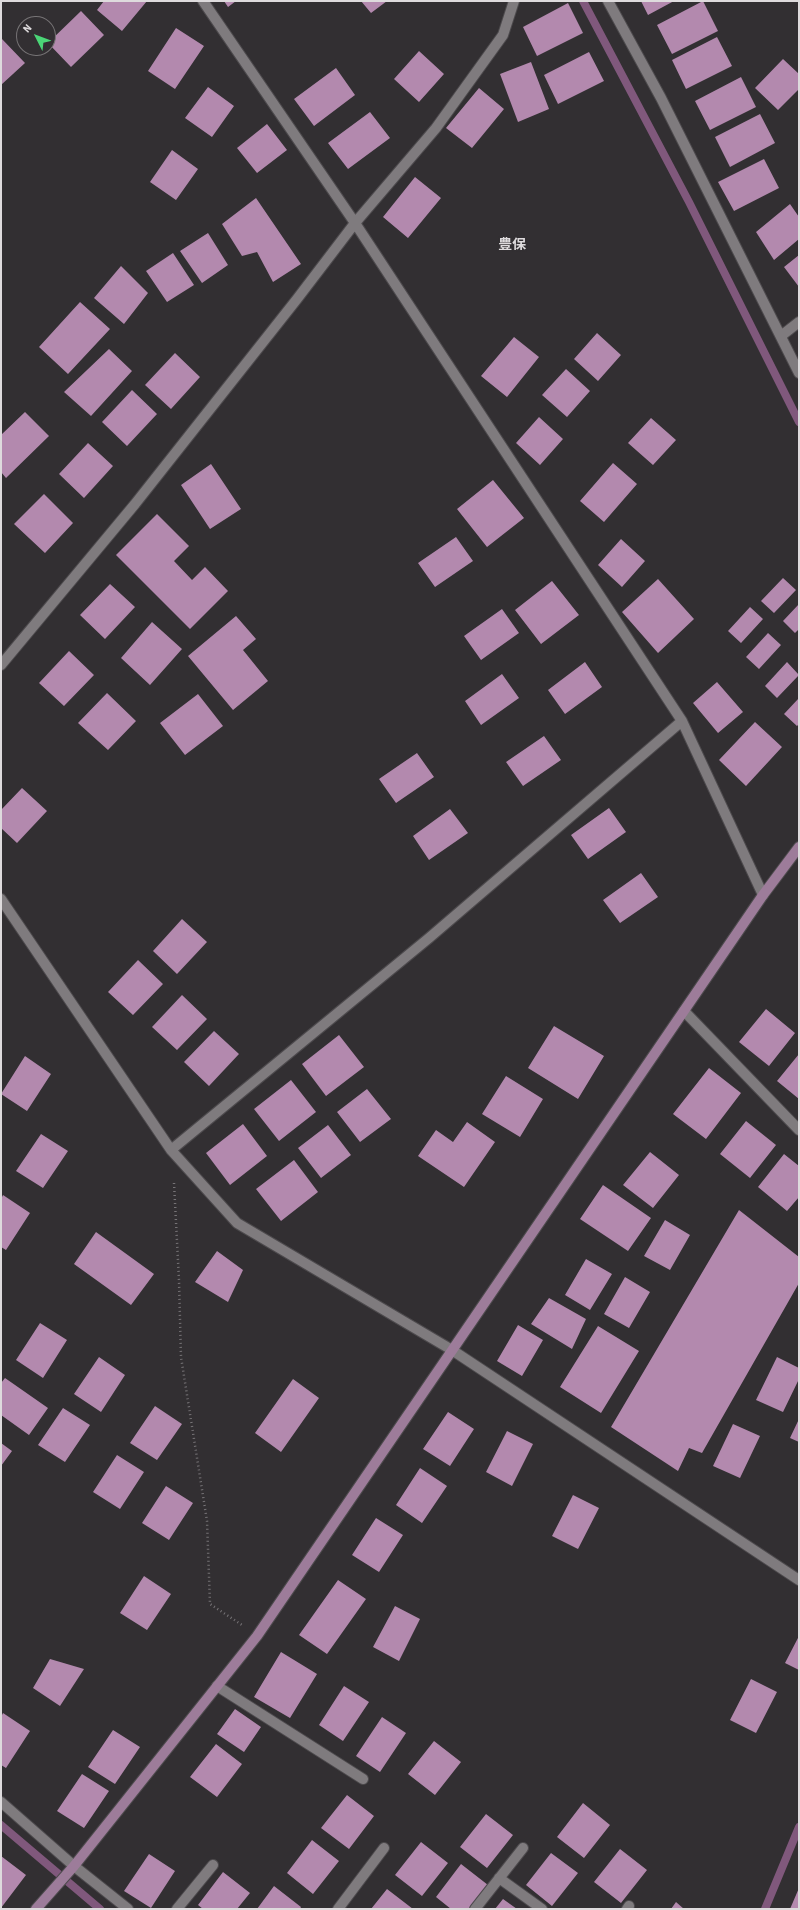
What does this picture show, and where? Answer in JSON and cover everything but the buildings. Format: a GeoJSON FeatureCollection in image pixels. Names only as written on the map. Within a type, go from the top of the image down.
{"type":"FeatureCollection","features":[{"type":"Feature","properties":{"kind":"street"},"geometry":{"type":"LineString","coordinates":[[203,1],[355,223],[682,721],[763,895]]}},
{"type":"Feature","properties":{"kind":"street"},"geometry":{"type":"LineString","coordinates":[[1,665],[140,498],[298,299],[355,223],[436,128],[503,35],[514,1]]}},
{"type":"Feature","properties":{"kind":"street"},"geometry":{"type":"LineString","coordinates":[[608,1],[661,98],[799,373]]}},
{"type":"Feature","properties":{"kind":"street"},"geometry":{"type":"LineString","coordinates":[[781,336],[799,322]]}},
{"type":"Feature","properties":{"kind":"street"},"geometry":{"type":"LineString","coordinates":[[171,1150],[429,938],[682,721]]}},
{"type":"Feature","properties":{"kind":"street"},"geometry":{"type":"LineString","coordinates":[[36,1909],[74,1866],[257,1636],[763,895],[799,847]]}},
{"type":"Feature","properties":{"kind":"street"},"geometry":{"type":"LineString","coordinates":[[1,899],[171,1150],[237,1223],[452,1350],[799,1580]]}},
{"type":"Feature","properties":{"kind":"street"},"geometry":{"type":"LineString","coordinates":[[684,1011],[799,1130]]}},
{"type":"Feature","properties":{"kind":"street"},"geometry":{"type":"LineString","coordinates":[[216,1686],[363,1779]]}},
{"type":"Feature","properties":{"kind":"street"},"geometry":{"type":"LineString","coordinates":[[1,1802],[74,1866],[128,1909]]}},
{"type":"Feature","properties":{"kind":"street"},"geometry":{"type":"LineString","coordinates":[[338,1909],[384,1848]]}},
{"type":"Feature","properties":{"kind":"street"},"geometry":{"type":"LineString","coordinates":[[475,1909],[523,1848]]}},
{"type":"Feature","properties":{"kind":"street"},"geometry":{"type":"LineString","coordinates":[[177,1909],[213,1865]]}},
{"type":"Feature","properties":{"kind":"street"},"geometry":{"type":"LineString","coordinates":[[499,1878],[542,1909]]}},
{"type":"Feature","properties":{"kind":"path"},"geometry":{"type":"LineString","coordinates":[[171,1150],[178,1257],[181,1357],[207,1520],[210,1604],[257,1636]]}},
{"type":"Feature","properties":{"kind":"waterway"},"geometry":{"type":"LineString","coordinates":[[583,1],[689,202],[799,422]]}},
{"type":"Feature","properties":{"kind":"waterway"},"geometry":{"type":"LineString","coordinates":[[1,1825],[100,1909]]}},
{"type":"Feature","properties":{"kind":"waterway"},"geometry":{"type":"LineString","coordinates":[[765,1909],[799,1827]]}},
{"type":"Feature","properties":{"kind":"district","name":"豊保"},"geometry":{"type":"Point","coordinates":[512,246]}}]}
